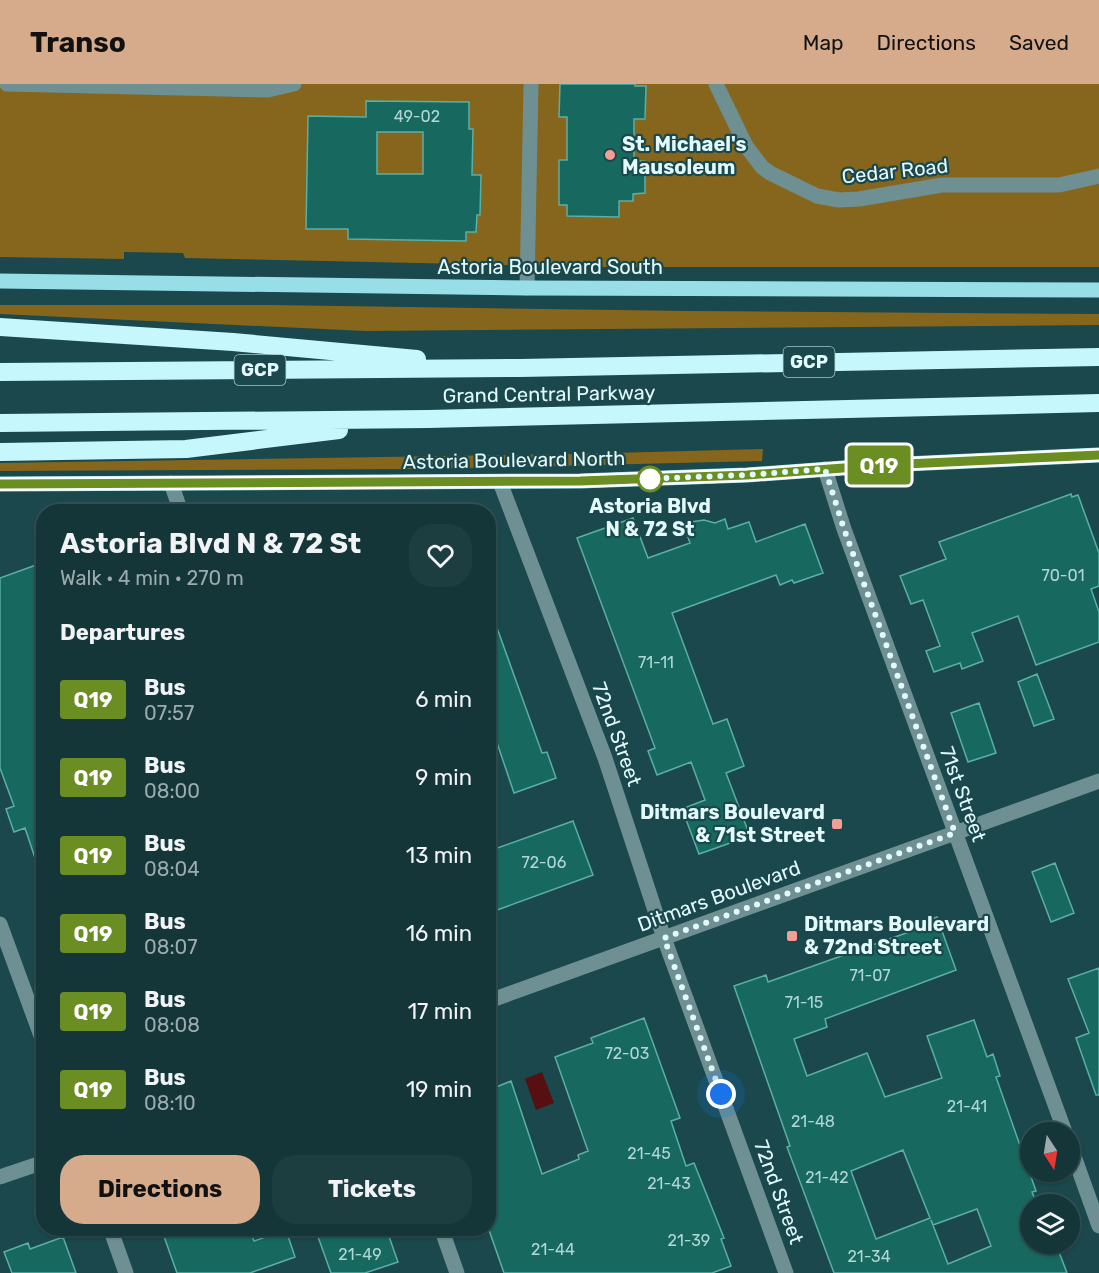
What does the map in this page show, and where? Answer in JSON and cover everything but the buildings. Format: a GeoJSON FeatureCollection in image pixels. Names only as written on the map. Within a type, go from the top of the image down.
{"type":"FeatureCollection","features":[{"type":"Feature","properties":{"kind":"highway"},"geometry":{"type":"LineString","coordinates":[[0,327],[233,342],[520,368]]}},
{"type":"Feature","properties":{"kind":"highway","name":"Grand Central Parkway"},"geometry":{"type":"LineString","coordinates":[[0,372],[520,368],[1099,357]]}},
{"type":"Feature","properties":{"kind":"highway","name":"Grand Central Parkway"},"geometry":{"type":"LineString","coordinates":[[0,423],[428,419],[1099,403]]}},
{"type":"Feature","properties":{"kind":"highway"},"geometry":{"type":"LineString","coordinates":[[0,452],[186,449],[428,419]]}},
{"type":"Feature","properties":{"kind":"main road","name":"Astoria Boulevard South"},"geometry":{"type":"LineString","coordinates":[[0,281],[527,288],[1099,290]]}},
{"type":"Feature","properties":{"kind":"main road","name":"Astoria Boulevard North"},"geometry":{"type":"LineString","coordinates":[[0,484],[500,482],[747,475],[944,461],[1099,455]]}},
{"type":"Feature","properties":{"kind":"street"},"geometry":{"type":"LineString","coordinates":[[7,84],[268,90],[294,84]]}},
{"type":"Feature","properties":{"kind":"street"},"geometry":{"type":"LineString","coordinates":[[527,288],[531,84]]}},
{"type":"Feature","properties":{"kind":"street","name":"Cedar Road"},"geometry":{"type":"LineString","coordinates":[[716,84],[746,146],[762,167],[817,196],[839,200],[859,199],[942,185],[1059,185],[1099,176]]}},
{"type":"Feature","properties":{"kind":"street","name":"71st Street"},"geometry":{"type":"LineString","coordinates":[[825,469],[844,529],[1061,1122]]}},
{"type":"Feature","properties":{"kind":"street","name":"72nd Street"},"geometry":{"type":"LineString","coordinates":[[500,482],[605,758],[664,938],[786,1273]]}},
{"type":"Feature","properties":{"kind":"street"},"geometry":{"type":"LineString","coordinates":[[171,483],[178,504]]}},
{"type":"Feature","properties":{"kind":"street","name":"Ditmars Boulevard"},"geometry":{"type":"LineString","coordinates":[[496,998],[1099,780]]}},
{"type":"Feature","properties":{"kind":"street"},"geometry":{"type":"LineString","coordinates":[[0,924],[36,1022]]}},
{"type":"Feature","properties":{"kind":"street"},"geometry":{"type":"LineString","coordinates":[[0,1177],[36,1165]]}},
{"type":"Feature","properties":{"kind":"street"},"geometry":{"type":"LineString","coordinates":[[1080,1173],[1099,1226]]}},
{"type":"Feature","properties":{"kind":"street"},"geometry":{"type":"LineString","coordinates":[[113,1236],[126,1273]]}},
{"type":"Feature","properties":{"kind":"street"},"geometry":{"type":"LineString","coordinates":[[444,1236],[457,1273]]}},
{"type":"Feature","properties":{"kind":"shaded area"},"geometry":{"type":"Polygon","coordinates":[[[0,84],[1099,84],[1099,267],[596,267],[185,258],[183,253],[124,252],[124,259],[0,257],[0,84]]]}},
{"type":"Feature","properties":{"kind":"shaded area"},"geometry":{"type":"Polygon","coordinates":[[[0,305],[271,305],[1099,314],[1099,325],[366,331],[0,314],[0,305]]]}},
{"type":"Feature","properties":{"kind":"shaded area"},"geometry":{"type":"Polygon","coordinates":[[[763,449],[762,461],[426,469],[0,471],[0,463],[763,449]]]}},
{"type":"Feature","properties":{"kind":"shaded area"},"geometry":{"type":"Polygon","coordinates":[[[542,1072],[554,1103],[536,1110],[525,1079],[542,1072]]]}},
{"type":"Feature","properties":{"kind":"bus line","name":"Q19"},"geometry":{"type":"LineString","coordinates":[[0,484],[580,481],[747,475],[884,465],[1099,455]]}},
{"type":"Feature","properties":{"kind":"place","name":"St. Michael's Mausoleum"},"geometry":{"type":"Point","coordinates":[610,155]}},
{"type":"Feature","properties":{"kind":"place","name":"Astoria Blvd N & 72 St"},"geometry":{"type":"Point","coordinates":[650,479]}},
{"type":"Feature","properties":{"kind":"place","name":"Ditmars Boulevard & 71st Street"},"geometry":{"type":"Point","coordinates":[837,824]}},
{"type":"Feature","properties":{"kind":"place","name":"Ditmars Boulevard & 72nd Street"},"geometry":{"type":"Point","coordinates":[792,936]}},
{"type":"Feature","properties":{"kind":"route"},"geometry":{"type":"LineString","coordinates":[[650,479],[642,479],[825,469],[844,529],[955,833],[664,938],[721,1094]]}}]}
